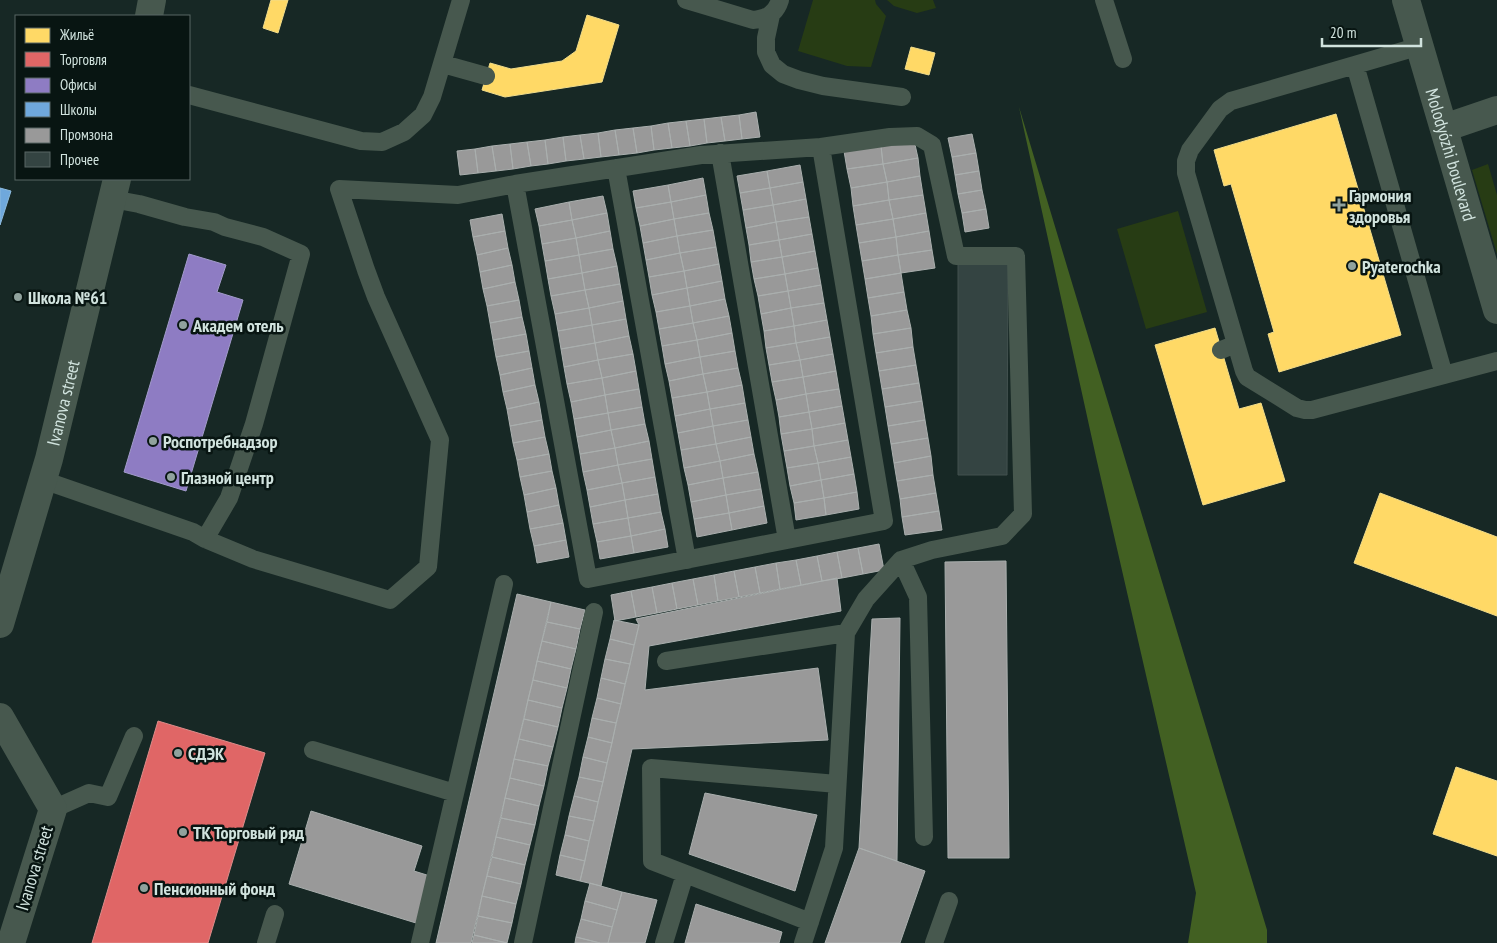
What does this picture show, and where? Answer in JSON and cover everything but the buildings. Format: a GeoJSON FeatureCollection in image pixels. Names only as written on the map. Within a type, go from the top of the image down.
{"type":"FeatureCollection","features":[{"type":"Feature","properties":{"kind":"street"},"geometry":{"type":"LineString","coordinates":[[149,15],[152,0]]}},
{"type":"Feature","properties":{"kind":"street","name":"Molodyózhi boulevard"},"geometry":{"type":"LineString","coordinates":[[1406,0],[1497,310]]}},
{"type":"Feature","properties":{"kind":"street"},"geometry":{"type":"LineString","coordinates":[[1444,128],[1497,110]]}},
{"type":"Feature","properties":{"kind":"street","name":"Ivanova street"},"geometry":{"type":"LineString","coordinates":[[0,624],[44,480],[115,189]]}},
{"type":"Feature","properties":{"kind":"street","name":"Ivanova street"},"geometry":{"type":"LineString","coordinates":[[0,717],[53,810],[9,934]]}},
{"type":"Feature","properties":{"kind":"lane"},"geometry":{"type":"LineString","coordinates":[[190,95],[361,141],[382,142],[404,132],[422,115],[432,97],[461,0]]}},
{"type":"Feature","properties":{"kind":"lane"},"geometry":{"type":"LineString","coordinates":[[686,0],[749,20],[760,20],[770,16]]}},
{"type":"Feature","properties":{"kind":"lane"},"geometry":{"type":"LineString","coordinates":[[780,0],[770,16],[766,38],[766,52],[772,65],[783,74],[823,86],[902,97]]}},
{"type":"Feature","properties":{"kind":"lane"},"geometry":{"type":"LineString","coordinates":[[1104,0],[1123,59]]}},
{"type":"Feature","properties":{"kind":"lane"},"geometry":{"type":"LineString","coordinates":[[1420,46],[1231,101],[1220,109],[1190,150],[1186,161],[1186,173],[1229,347],[1247,377],[1280,398],[1297,408],[1312,410],[1497,361]]}},
{"type":"Feature","properties":{"kind":"lane"},"geometry":{"type":"LineString","coordinates":[[442,64],[486,76]]}},
{"type":"Feature","properties":{"kind":"lane"},"geometry":{"type":"LineString","coordinates":[[1355,65],[1444,375]]}},
{"type":"Feature","properties":{"kind":"lane"},"geometry":{"type":"LineString","coordinates":[[44,480],[193,532],[253,559],[390,600],[428,567],[440,440],[373,288],[340,189],[458,195],[515,184],[701,155],[821,147],[890,137],[917,136],[932,146],[956,256],[1016,256],[1023,514],[1002,536],[932,550],[901,560],[866,599],[846,632],[834,848],[803,943]]}},
{"type":"Feature","properties":{"kind":"lane"},"geometry":{"type":"LineString","coordinates":[[515,184],[588,579],[884,522],[821,147]]}},
{"type":"Feature","properties":{"kind":"lane"},"geometry":{"type":"LineString","coordinates":[[720,153],[787,540]]}},
{"type":"Feature","properties":{"kind":"lane"},"geometry":{"type":"LineString","coordinates":[[616,168],[687,560]]}},
{"type":"Feature","properties":{"kind":"lane"},"geometry":{"type":"LineString","coordinates":[[115,189],[139,204],[185,217],[214,222],[262,238],[301,254],[254,424],[229,498],[205,539]]}},
{"type":"Feature","properties":{"kind":"lane"},"geometry":{"type":"LineString","coordinates":[[1261,402],[1280,398]]}},
{"type":"Feature","properties":{"kind":"lane"},"geometry":{"type":"LineString","coordinates":[[901,560],[918,597],[924,837]]}},
{"type":"Feature","properties":{"kind":"lane"},"geometry":{"type":"LineString","coordinates":[[420,943],[504,584]]}},
{"type":"Feature","properties":{"kind":"lane"},"geometry":{"type":"LineString","coordinates":[[523,943],[594,612]]}},
{"type":"Feature","properties":{"kind":"lane"},"geometry":{"type":"LineString","coordinates":[[666,661],[846,632]]}},
{"type":"Feature","properties":{"kind":"lane"},"geometry":{"type":"LineString","coordinates":[[53,810],[89,793],[108,798],[134,736]]}},
{"type":"Feature","properties":{"kind":"lane"},"geometry":{"type":"LineString","coordinates":[[313,750],[455,793]]}},
{"type":"Feature","properties":{"kind":"lane"},"geometry":{"type":"LineString","coordinates":[[810,922],[652,861],[650,768],[837,784]]}},
{"type":"Feature","properties":{"kind":"lane"},"geometry":{"type":"LineString","coordinates":[[664,943],[685,874]]}},
{"type":"Feature","properties":{"kind":"lane"},"geometry":{"type":"LineString","coordinates":[[934,943],[949,901]]}},
{"type":"Feature","properties":{"kind":"lane"},"geometry":{"type":"LineString","coordinates":[[266,943],[275,914]]}},
{"type":"Feature","properties":{"kind":"green space"},"geometry":{"type":"Polygon","coordinates":[[[813,0],[875,0],[886,16],[871,67],[847,66],[798,51],[813,0]]]}},
{"type":"Feature","properties":{"kind":"green space"},"geometry":{"type":"Polygon","coordinates":[[[887,0],[933,0],[936,8],[917,13],[894,6],[887,0]]]}},
{"type":"Feature","properties":{"kind":"green space"},"geometry":{"type":"Polygon","coordinates":[[[1019,107],[1267,930],[1267,943],[1188,943],[1196,893],[1096,457],[1019,107]]]}},
{"type":"Feature","properties":{"kind":"green space"},"geometry":{"type":"Polygon","coordinates":[[[1488,164],[1497,195],[1497,254],[1472,170],[1488,164]]]}},
{"type":"Feature","properties":{"kind":"green space"},"geometry":{"type":"Polygon","coordinates":[[[1178,211],[1207,312],[1146,329],[1117,229],[1178,211]]]}},
{"type":"Feature","properties":{"kind":"place","name":"Гармония здоровья"},"geometry":{"type":"Point","coordinates":[1339,205]}},
{"type":"Feature","properties":{"kind":"place","name":"Pyaterochka"},"geometry":{"type":"Point","coordinates":[1352,266]}},
{"type":"Feature","properties":{"kind":"place","name":"Школа №61"},"geometry":{"type":"Point","coordinates":[18,297]}},
{"type":"Feature","properties":{"kind":"place","name":"Академ отель"},"geometry":{"type":"Point","coordinates":[183,325]}},
{"type":"Feature","properties":{"kind":"place","name":"Роспотребнадзор"},"geometry":{"type":"Point","coordinates":[153,441]}},
{"type":"Feature","properties":{"kind":"place","name":"Глазной центр"},"geometry":{"type":"Point","coordinates":[171,477]}},
{"type":"Feature","properties":{"kind":"place","name":"СДЭК"},"geometry":{"type":"Point","coordinates":[178,753]}},
{"type":"Feature","properties":{"kind":"place","name":"ТК Торговый ряд"},"geometry":{"type":"Point","coordinates":[183,832]}},
{"type":"Feature","properties":{"kind":"place","name":"Пенсионный фонд"},"geometry":{"type":"Point","coordinates":[144,888]}}]}
